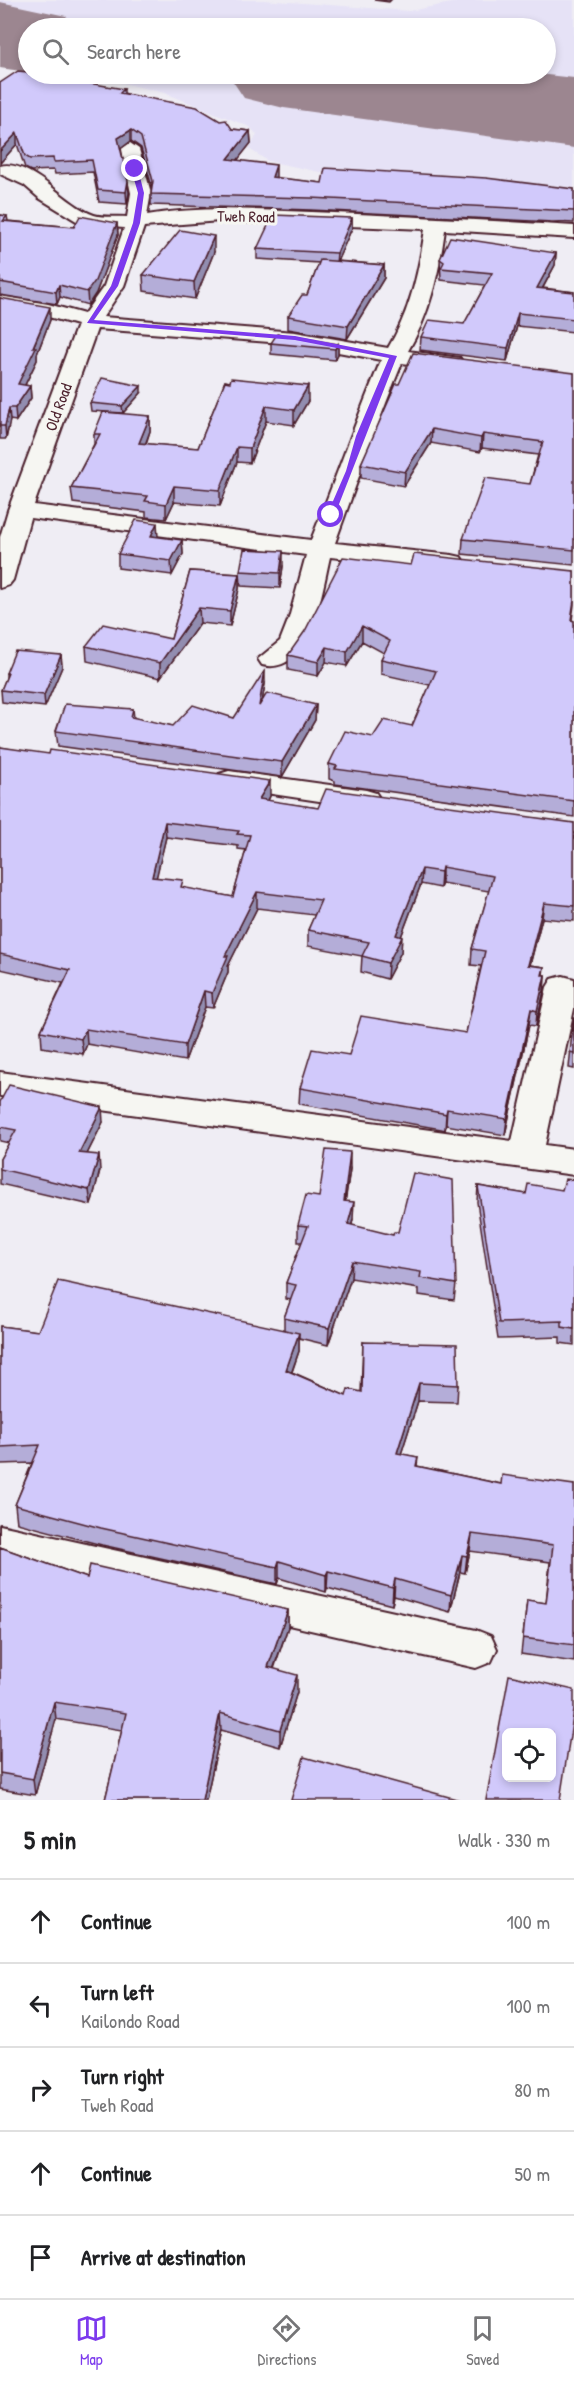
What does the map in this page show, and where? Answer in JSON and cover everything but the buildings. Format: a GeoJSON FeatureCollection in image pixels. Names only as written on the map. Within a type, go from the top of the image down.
{"type":"FeatureCollection","features":[{"type":"Feature","properties":{"kind":"street"},"geometry":{"type":"LineString","coordinates":[[89,322],[114,286],[136,223],[141,193],[130,149]]}},
{"type":"Feature","properties":{"kind":"street","name":"Tweh Road"},"geometry":{"type":"LineString","coordinates":[[6,170],[31,181],[46,194],[90,221],[136,223],[164,217],[215,215],[436,222],[574,232]]}},
{"type":"Feature","properties":{"kind":"street"},"geometry":{"type":"LineString","coordinates":[[271,659],[291,645],[302,618],[320,549],[350,471],[360,436],[394,356],[414,325],[430,264],[436,222]]}},
{"type":"Feature","properties":{"kind":"street"},"geometry":{"type":"LineString","coordinates":[[0,302],[48,310],[89,322],[295,338],[394,356],[472,366]]}},
{"type":"Feature","properties":{"kind":"street","name":"Old Road"},"geometry":{"type":"LineString","coordinates":[[0,580],[20,510],[89,322]]}},
{"type":"Feature","properties":{"kind":"street"},"geometry":{"type":"LineString","coordinates":[[20,510],[320,549],[470,564]]}},
{"type":"Feature","properties":{"kind":"street"},"geometry":{"type":"LineString","coordinates":[[198,776],[394,803]]}},
{"type":"Feature","properties":{"kind":"street"},"geometry":{"type":"LineString","coordinates":[[525,1154],[563,987]]}},
{"type":"Feature","properties":{"kind":"street"},"geometry":{"type":"LineString","coordinates":[[0,1084],[574,1162]]}},
{"type":"Feature","properties":{"kind":"street"},"geometry":{"type":"LineString","coordinates":[[0,1542],[476,1649]]}},
{"type":"Feature","properties":{"kind":"shaded area"},"geometry":{"type":"Polygon","coordinates":[[[0,0],[263,0],[409,11],[467,0],[574,0],[574,188],[465,176],[329,174],[268,161],[249,149],[257,135],[250,127],[165,93],[127,84],[556,84],[556,18],[18,18],[18,66],[0,65],[0,0]]]}},
{"type":"Feature","properties":{"kind":"runway"},"geometry":{"type":"LineString","coordinates":[[0,35],[18,38]]}},
{"type":"Feature","properties":{"kind":"runway"},"geometry":{"type":"LineString","coordinates":[[358,84],[574,113]]}},
{"type":"Feature","properties":{"kind":"route"},"geometry":{"type":"LineString","coordinates":[[135,169],[141,193],[136,223],[114,286],[89,322],[295,338],[394,356],[360,436],[350,471],[331,515]]}}]}
